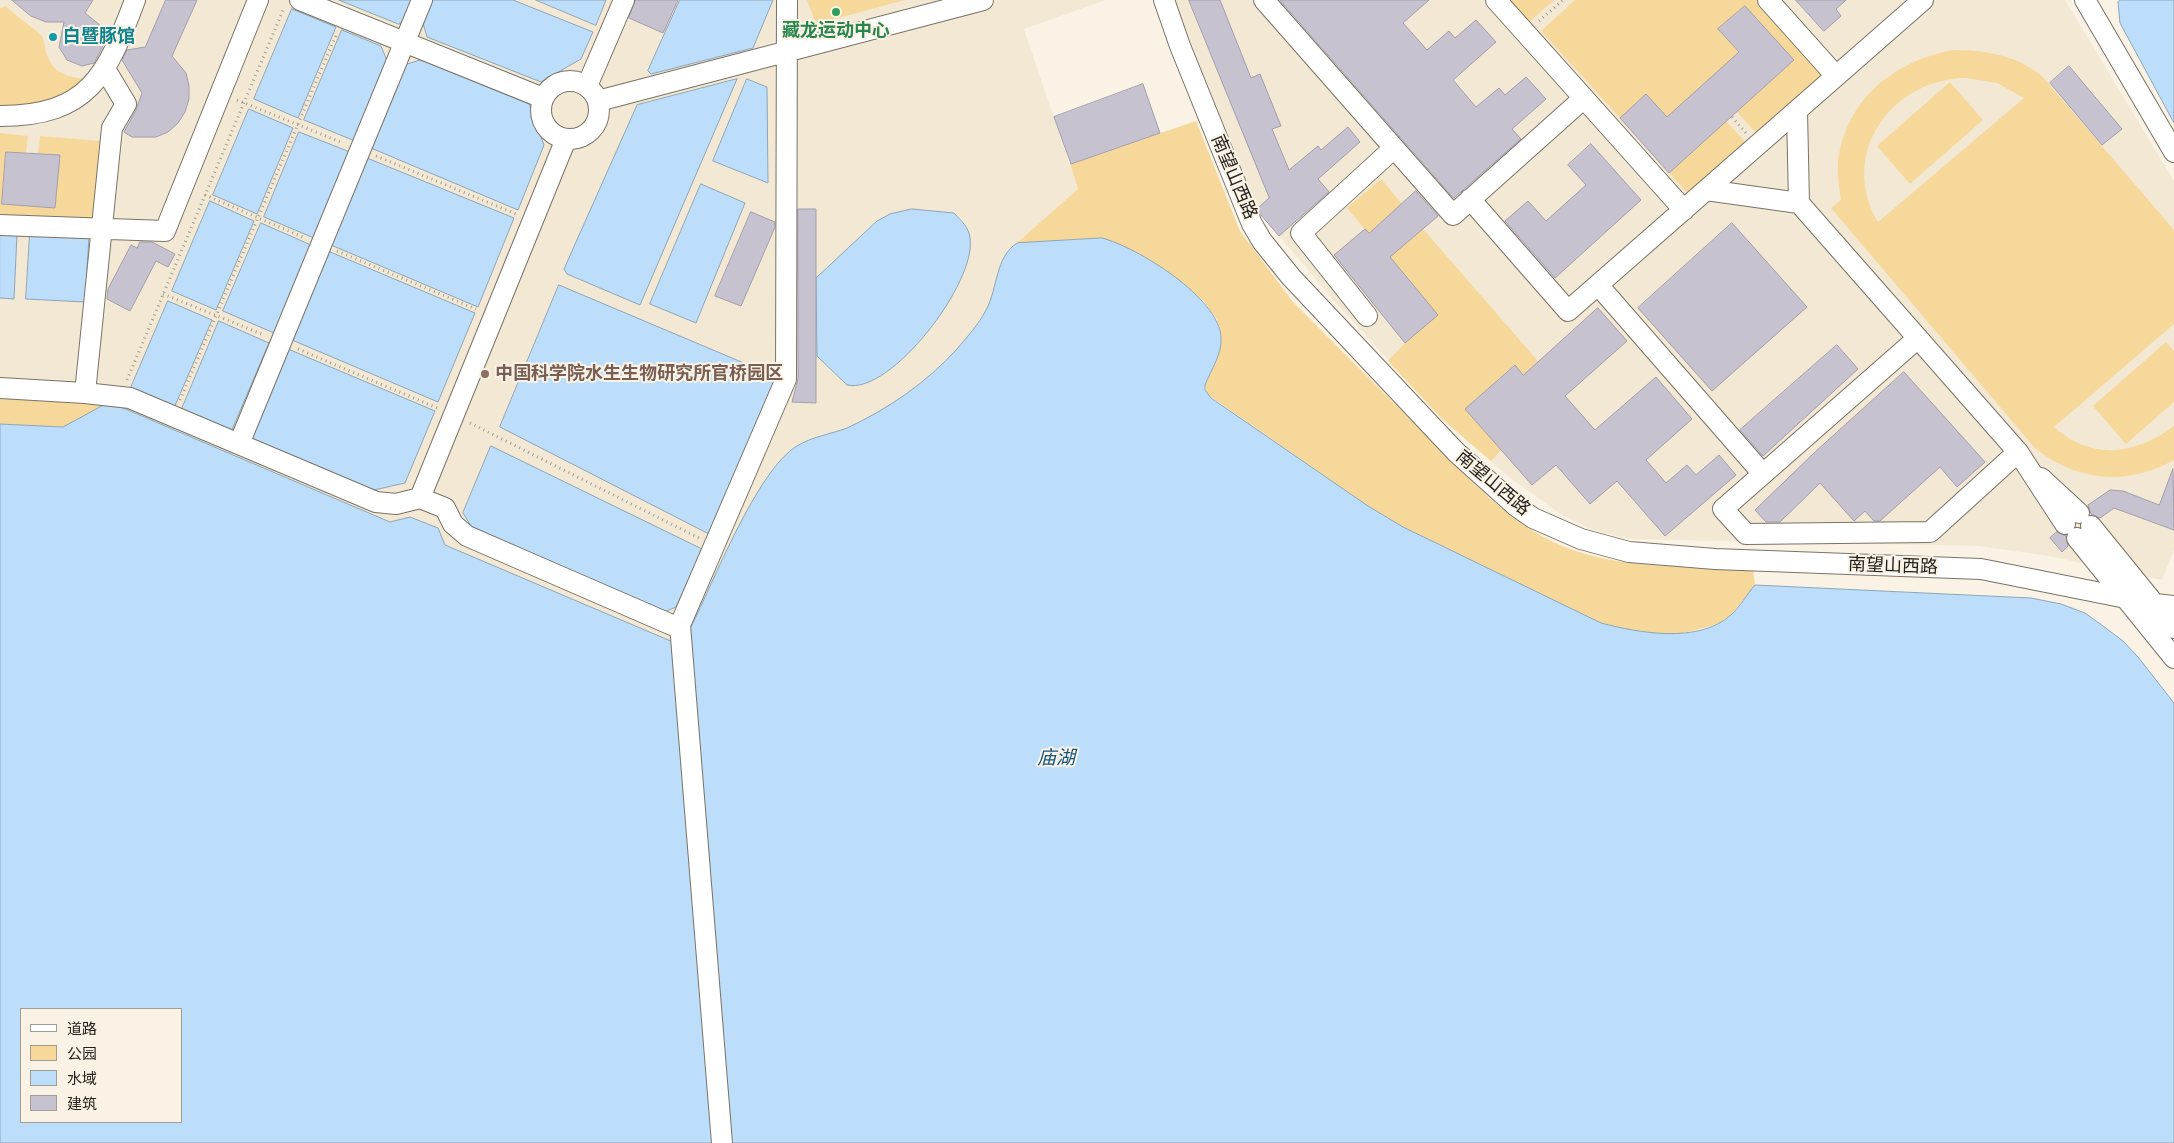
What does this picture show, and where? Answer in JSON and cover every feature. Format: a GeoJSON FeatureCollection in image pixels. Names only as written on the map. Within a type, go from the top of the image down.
{"type":"FeatureCollection","features":[{"type":"Feature","properties":{"kind":"street"},"geometry":{"type":"LineString","coordinates":[[0,116],[37,114],[70,103],[84,93],[105,69],[116,49],[135,0]]}},
{"type":"Feature","properties":{"kind":"street"},"geometry":{"type":"LineString","coordinates":[[0,225],[164,231],[258,0]]}},
{"type":"Feature","properties":{"kind":"street"},"geometry":{"type":"LineString","coordinates":[[300,0],[543,98]]}},
{"type":"Feature","properties":{"kind":"street"},"geometry":{"type":"LineString","coordinates":[[239,444],[422,0]]}},
{"type":"Feature","properties":{"kind":"street"},"geometry":{"type":"LineString","coordinates":[[593,93],[624,0]]}},
{"type":"Feature","properties":{"kind":"street"},"geometry":{"type":"LineString","coordinates":[[722,1143],[680,625],[786,379],[785,52],[787,0]]}},
{"type":"Feature","properties":{"kind":"street"},"geometry":{"type":"LineString","coordinates":[[593,93],[785,52],[983,0]]}},
{"type":"Feature","properties":{"kind":"street","name":"南望山西路"},"geometry":{"type":"LineString","coordinates":[[1164,0],[1180,46],[1252,224],[1262,241],[1291,277],[1456,452],[1503,494],[1534,518],[1581,539],[1629,552],[1715,559],[1981,569],[2126,597],[2167,618]]}},
{"type":"Feature","properties":{"kind":"street"},"geometry":{"type":"LineString","coordinates":[[1264,0],[1453,214],[1584,98]]}},
{"type":"Feature","properties":{"kind":"street"},"geometry":{"type":"LineString","coordinates":[[1496,0],[1684,210]]}},
{"type":"Feature","properties":{"kind":"street"},"geometry":{"type":"LineString","coordinates":[[1768,0],[1836,76]]}},
{"type":"Feature","properties":{"kind":"street"},"geometry":{"type":"LineString","coordinates":[[1470,199],[1568,311],[1923,0]]}},
{"type":"Feature","properties":{"kind":"street"},"geometry":{"type":"LineString","coordinates":[[2090,2],[2174,152]]}},
{"type":"Feature","properties":{"kind":"street"},"geometry":{"type":"LineString","coordinates":[[85,393],[112,128],[126,104],[105,69]]}},
{"type":"Feature","properties":{"kind":"street"},"geometry":{"type":"LineString","coordinates":[[562,81],[580,82],[593,93],[600,111],[592,129],[576,139],[566,139],[550,131],[544,124],[541,116],[543,98],[554,84],[562,81]]}},
{"type":"Feature","properties":{"kind":"street"},"geometry":{"type":"LineString","coordinates":[[1797,111],[1799,203],[2022,458],[2078,525],[2167,618],[2174,658]]}},
{"type":"Feature","properties":{"kind":"street"},"geometry":{"type":"LineString","coordinates":[[420,498],[566,139]]}},
{"type":"Feature","properties":{"kind":"street"},"geometry":{"type":"LineString","coordinates":[[1367,316],[1301,233],[1394,148]]}},
{"type":"Feature","properties":{"kind":"street"},"geometry":{"type":"LineString","coordinates":[[1706,190],[1799,203]]}},
{"type":"Feature","properties":{"kind":"street"},"geometry":{"type":"LineString","coordinates":[[1598,286],[1763,474]]}},
{"type":"Feature","properties":{"kind":"street"},"geometry":{"type":"LineString","coordinates":[[1918,338],[1723,509],[1746,534],[1930,532],[2022,458]]}},
{"type":"Feature","properties":{"kind":"street"},"geometry":{"type":"LineString","coordinates":[[0,388],[85,393],[130,398],[384,505],[404,504],[420,498],[445,508],[453,524],[467,536],[672,625],[680,625]]}},
{"type":"Feature","properties":{"kind":"street"},"geometry":{"type":"LineString","coordinates":[[2078,525],[2126,597],[2167,618]]}},
{"type":"Feature","properties":{"kind":"path"},"geometry":{"type":"LineString","coordinates":[[120,397],[288,0]]}},
{"type":"Feature","properties":{"kind":"path"},"geometry":{"type":"LineString","coordinates":[[1526,34],[1563,0]]}},
{"type":"Feature","properties":{"kind":"path"},"geometry":{"type":"LineString","coordinates":[[173,416],[344,18]]}},
{"type":"Feature","properties":{"kind":"path"},"geometry":{"type":"LineString","coordinates":[[205,195],[494,317]]}},
{"type":"Feature","properties":{"kind":"path"},"geometry":{"type":"LineString","coordinates":[[163,294],[454,415],[714,546]]}},
{"type":"Feature","properties":{"kind":"shaded area","name":"中国科学院水生生物研究所官桥园区"},"geometry":{"type":"Polygon","coordinates":[[[0,0],[1106,0],[1024,29],[1078,189],[1045,294],[703,655],[0,470],[0,0]]]}},
{"type":"Feature","properties":{"kind":"shaded area"},"geometry":{"type":"Polygon","coordinates":[[[1173,0],[2065,0],[2174,181],[2174,550],[2162,580],[2049,556],[1979,546],[1629,539],[1593,530],[1562,515],[1510,478],[1439,416],[1337,304],[1256,209],[1173,0]]]}},
{"type":"Feature","properties":{"kind":"green space","name":"藏龙运动中心"},"geometry":{"type":"Polygon","coordinates":[[[807,0],[905,0],[816,24],[807,0]]]}},
{"type":"Feature","properties":{"kind":"green space"},"geometry":{"type":"Polygon","coordinates":[[[1509,0],[1554,0],[1529,22],[1509,0]]]}},
{"type":"Feature","properties":{"kind":"green space"},"geometry":{"type":"Polygon","coordinates":[[[1575,0],[1759,0],[1826,74],[1758,135],[1737,112],[1794,60],[1744,6],[1718,29],[1739,52],[1667,117],[1646,94],[1620,118],[1541,31],[1575,0]]]}},
{"type":"Feature","properties":{"kind":"green space"},"geometry":{"type":"Polygon","coordinates":[[[6,6],[42,36],[49,59],[57,70],[73,77],[88,79],[64,100],[0,108],[0,8],[6,6]]]}},
{"type":"Feature","properties":{"kind":"green space"},"geometry":{"type":"Polygon","coordinates":[[[1953,50],[1977,51],[1999,55],[2021,63],[2041,75],[2174,230],[2174,324],[2054,427],[2068,438],[2083,445],[2098,449],[2114,450],[2144,443],[2174,426],[2174,460],[2138,474],[2103,477],[2085,474],[2068,468],[2035,448],[1831,208],[1841,200],[1838,162],[1843,140],[1851,119],[1862,102],[1876,86],[1893,74],[1911,63],[1931,55],[1953,50]],[[1966,78],[1939,82],[1915,91],[1895,106],[1879,125],[1868,147],[1864,171],[1867,196],[1878,222],[2024,98],[1997,83],[1966,78]]]}},
{"type":"Feature","properties":{"kind":"green space"},"geometry":{"type":"Polygon","coordinates":[[[1950,82],[1983,120],[1910,184],[1877,146],[1950,82]]]}},
{"type":"Feature","properties":{"kind":"green space"},"geometry":{"type":"Polygon","coordinates":[[[1196,121],[1240,231],[1293,302],[1472,482],[1510,515],[1531,529],[1553,542],[1576,551],[1597,557],[1641,564],[1753,567],[1755,585],[1732,614],[1720,623],[1679,634],[1625,630],[1601,623],[1403,527],[1368,506],[1207,394],[1205,384],[1219,353],[1221,338],[1217,320],[1203,300],[1102,238],[1017,243],[1078,189],[1070,164],[1196,121]]]}},
{"type":"Feature","properties":{"kind":"green space"},"geometry":{"type":"Polygon","coordinates":[[[1726,121],[1748,145],[1690,196],[1669,173],[1726,121]]]}},
{"type":"Feature","properties":{"kind":"green space"},"geometry":{"type":"Polygon","coordinates":[[[0,133],[28,136],[26,153],[6,152],[2,204],[55,208],[59,155],[38,153],[40,136],[102,141],[96,225],[0,218],[0,133]]]}},
{"type":"Feature","properties":{"kind":"green space"},"geometry":{"type":"Polygon","coordinates":[[[1381,179],[1402,204],[1383,220],[1404,245],[1423,229],[1538,361],[1523,375],[1514,365],[1465,409],[1501,450],[1491,461],[1442,419],[1388,361],[1437,315],[1347,208],[1381,179]]]}},
{"type":"Feature","properties":{"kind":"green space"},"geometry":{"type":"Polygon","coordinates":[[[2166,342],[2174,351],[2174,402],[2126,444],[2093,406],[2166,342]]]}},
{"type":"Feature","properties":{"kind":"green space"},"geometry":{"type":"Polygon","coordinates":[[[0,393],[109,402],[63,427],[0,424],[0,393]]]}},
{"type":"Feature","properties":{"kind":"water"},"geometry":{"type":"Polygon","coordinates":[[[339,0],[415,0],[408,18],[399,24],[339,0]]]}},
{"type":"Feature","properties":{"kind":"water"},"geometry":{"type":"Polygon","coordinates":[[[433,0],[513,0],[593,32],[581,59],[541,82],[427,37],[423,23],[433,0]]]}},
{"type":"Feature","properties":{"kind":"water"},"geometry":{"type":"Polygon","coordinates":[[[536,0],[606,0],[596,25],[536,0]]]}},
{"type":"Feature","properties":{"kind":"water"},"geometry":{"type":"Polygon","coordinates":[[[680,0],[773,0],[753,48],[651,74],[648,71],[680,0]]]}},
{"type":"Feature","properties":{"kind":"water"},"geometry":{"type":"Polygon","coordinates":[[[2121,0],[2174,0],[2174,123],[2120,23],[2118,2],[2121,0]]]}},
{"type":"Feature","properties":{"kind":"water"},"geometry":{"type":"Polygon","coordinates":[[[292,9],[336,27],[298,118],[254,99],[292,9]]]}},
{"type":"Feature","properties":{"kind":"water"},"geometry":{"type":"Polygon","coordinates":[[[342,30],[381,46],[388,63],[355,141],[304,120],[342,30]]]}},
{"type":"Feature","properties":{"kind":"water"},"geometry":{"type":"Polygon","coordinates":[[[421,60],[529,104],[544,145],[518,210],[371,148],[405,65],[421,60]]]}},
{"type":"Feature","properties":{"kind":"water"},"geometry":{"type":"Polygon","coordinates":[[[737,79],[640,305],[567,274],[564,269],[637,105],[737,79]]]}},
{"type":"Feature","properties":{"kind":"water"},"geometry":{"type":"Polygon","coordinates":[[[747,79],[767,87],[768,183],[713,161],[747,79]]]}},
{"type":"Feature","properties":{"kind":"water"},"geometry":{"type":"Polygon","coordinates":[[[249,109],[293,128],[257,214],[213,195],[249,109]]]}},
{"type":"Feature","properties":{"kind":"water"},"geometry":{"type":"Polygon","coordinates":[[[299,132],[350,152],[314,238],[264,217],[299,132]]]}},
{"type":"Feature","properties":{"kind":"water"},"geometry":{"type":"Polygon","coordinates":[[[367,158],[514,218],[478,307],[331,245],[367,158]]]}},
{"type":"Feature","properties":{"kind":"water"},"geometry":{"type":"Polygon","coordinates":[[[701,184],[745,203],[696,323],[650,304],[701,184]]]}},
{"type":"Feature","properties":{"kind":"water"},"geometry":{"type":"Polygon","coordinates":[[[210,201],[254,221],[216,310],[172,291],[210,201]]]}},
{"type":"Feature","properties":{"kind":"water"},"geometry":{"type":"Polygon","coordinates":[[[912,209],[954,213],[966,227],[969,234],[969,257],[960,281],[928,332],[886,372],[865,383],[847,385],[817,356],[816,278],[877,221],[890,214],[912,209]]]}},
{"type":"Feature","properties":{"kind":"water"},"geometry":{"type":"Polygon","coordinates":[[[261,223],[311,245],[274,333],[223,311],[261,223]]]}},
{"type":"Feature","properties":{"kind":"water"},"geometry":{"type":"Polygon","coordinates":[[[0,233],[17,234],[14,299],[0,298],[0,233]]]}},
{"type":"Feature","properties":{"kind":"water"},"geometry":{"type":"Polygon","coordinates":[[[30,234],[89,237],[85,302],[26,299],[30,234]]]}},
{"type":"Feature","properties":{"kind":"water","name":"庙湖"},"geometry":{"type":"Polygon","coordinates":[[[1102,238],[1117,243],[1155,263],[1192,291],[1207,307],[1217,323],[1221,338],[1220,350],[1205,385],[1205,390],[1211,398],[1368,506],[1403,527],[1601,623],[1650,633],[1668,634],[1702,630],[1717,624],[1731,615],[1755,585],[2031,598],[2061,604],[2085,613],[2123,641],[2174,703],[2174,1143],[0,1143],[0,424],[63,427],[109,402],[390,522],[410,517],[438,528],[445,545],[673,642],[691,627],[737,529],[767,478],[782,459],[803,443],[847,428],[892,404],[932,373],[957,349],[980,320],[990,301],[1001,265],[1010,249],[1017,243],[1102,238]]]}},
{"type":"Feature","properties":{"kind":"water"},"geometry":{"type":"Polygon","coordinates":[[[328,251],[475,313],[438,402],[292,340],[328,251]]]}},
{"type":"Feature","properties":{"kind":"water"},"geometry":{"type":"Polygon","coordinates":[[[559,285],[777,377],[709,534],[500,427],[559,285]]]}},
{"type":"Feature","properties":{"kind":"water"},"geometry":{"type":"Polygon","coordinates":[[[168,301],[212,320],[174,408],[130,390],[168,301]]]}},
{"type":"Feature","properties":{"kind":"water"},"geometry":{"type":"Polygon","coordinates":[[[219,321],[269,343],[231,432],[181,411],[219,321]]]}},
{"type":"Feature","properties":{"kind":"water"},"geometry":{"type":"Polygon","coordinates":[[[288,349],[435,411],[405,483],[374,490],[251,440],[288,349]]]}},
{"type":"Feature","properties":{"kind":"water"},"geometry":{"type":"Polygon","coordinates":[[[491,446],[702,549],[676,607],[664,612],[471,526],[463,513],[491,446]]]}},
{"type":"Feature","properties":{"kind":"building"},"geometry":{"type":"Polygon","coordinates":[[[12,0],[93,0],[85,13],[101,26],[106,40],[94,63],[82,66],[67,60],[59,47],[64,22],[46,22],[31,16],[12,0]]]}},
{"type":"Feature","properties":{"kind":"building"},"geometry":{"type":"Polygon","coordinates":[[[166,0],[197,0],[172,56],[186,73],[189,99],[185,112],[178,123],[168,132],[156,137],[132,137],[124,132],[136,110],[142,93],[122,60],[127,50],[145,47],[166,0]]]}},
{"type":"Feature","properties":{"kind":"building"},"geometry":{"type":"Polygon","coordinates":[[[636,0],[678,0],[663,33],[629,18],[636,0]]]}},
{"type":"Feature","properties":{"kind":"building"},"geometry":{"type":"Polygon","coordinates":[[[1189,0],[1220,0],[1251,78],[1260,74],[1281,126],[1272,129],[1289,170],[1318,146],[1321,150],[1348,127],[1360,142],[1318,179],[1329,192],[1279,236],[1261,215],[1258,208],[1269,198],[1189,0]]]}},
{"type":"Feature","properties":{"kind":"building"},"geometry":{"type":"Polygon","coordinates":[[[1280,0],[1429,0],[1403,23],[1427,50],[1449,31],[1455,38],[1476,20],[1496,42],[1453,80],[1476,107],[1499,88],[1505,95],[1526,77],[1546,99],[1512,129],[1521,139],[1454,198],[1280,0]]]}},
{"type":"Feature","properties":{"kind":"building"},"geometry":{"type":"Polygon","coordinates":[[[1796,0],[1846,0],[1836,9],[1841,16],[1824,31],[1796,0]]]}},
{"type":"Feature","properties":{"kind":"building"},"geometry":{"type":"Polygon","coordinates":[[[1745,6],[1794,60],[1669,173],[1620,118],[1646,94],[1667,117],[1739,52],[1718,29],[1745,6]]]}},
{"type":"Feature","properties":{"kind":"building"},"geometry":{"type":"Polygon","coordinates":[[[2069,66],[2122,129],[2102,145],[2050,83],[2069,66]]]}},
{"type":"Feature","properties":{"kind":"building"},"geometry":{"type":"Polygon","coordinates":[[[1143,84],[1160,133],[1071,164],[1054,117],[1143,84]]]}},
{"type":"Feature","properties":{"kind":"building"},"geometry":{"type":"Polygon","coordinates":[[[1591,144],[1641,200],[1555,278],[1505,221],[1528,201],[1546,221],[1586,185],[1568,165],[1591,144]]]}},
{"type":"Feature","properties":{"kind":"building"},"geometry":{"type":"Polygon","coordinates":[[[6,152],[60,155],[55,208],[2,204],[6,152]]]}},
{"type":"Feature","properties":{"kind":"building"},"geometry":{"type":"Polygon","coordinates":[[[1416,191],[1438,216],[1390,257],[1438,315],[1405,343],[1334,255],[1365,229],[1369,233],[1416,191]]]}},
{"type":"Feature","properties":{"kind":"building"},"geometry":{"type":"Polygon","coordinates":[[[798,209],[816,209],[816,403],[792,402],[798,379],[798,209]]]}},
{"type":"Feature","properties":{"kind":"building"},"geometry":{"type":"Polygon","coordinates":[[[751,212],[775,222],[775,227],[741,306],[715,296],[751,212]]]}},
{"type":"Feature","properties":{"kind":"building"},"geometry":{"type":"Polygon","coordinates":[[[1732,223],[1807,307],[1712,391],[1638,308],[1732,223]]]}},
{"type":"Feature","properties":{"kind":"building"},"geometry":{"type":"Polygon","coordinates":[[[140,242],[152,242],[175,254],[168,267],[156,261],[130,311],[107,299],[108,289],[131,245],[137,248],[140,242]]]}},
{"type":"Feature","properties":{"kind":"building"},"geometry":{"type":"Polygon","coordinates":[[[1598,308],[1627,341],[1565,396],[1595,430],[1656,377],[1692,419],[1646,460],[1666,483],[1687,465],[1696,475],[1719,455],[1736,475],[1665,536],[1617,481],[1590,504],[1556,465],[1532,485],[1465,409],[1515,365],[1523,375],[1598,308]]]}},
{"type":"Feature","properties":{"kind":"building"},"geometry":{"type":"Polygon","coordinates":[[[1837,345],[1858,369],[1763,456],[1740,430],[1837,345]]]}},
{"type":"Feature","properties":{"kind":"building"},"geometry":{"type":"Polygon","coordinates":[[[1904,372],[1985,462],[1957,487],[1940,467],[1880,521],[1874,521],[1865,511],[1854,521],[1820,483],[1780,522],[1766,522],[1755,510],[1815,452],[1904,372]]]}},
{"type":"Feature","properties":{"kind":"building"},"geometry":{"type":"Polygon","coordinates":[[[2173,469],[2174,530],[2114,508],[2100,518],[2091,514],[2088,505],[2110,490],[2123,491],[2159,505],[2173,469]]]}},
{"type":"Feature","properties":{"kind":"building"},"geometry":{"type":"Polygon","coordinates":[[[2057,532],[2066,536],[2068,546],[2062,552],[2050,538],[2057,532]]]}},
{"type":"Feature","properties":{"kind":"place","name":"藏龙运动中心"},"geometry":{"type":"Point","coordinates":[836,12]}},
{"type":"Feature","properties":{"kind":"place","name":"白暨豚馆"},"geometry":{"type":"Point","coordinates":[53,37]}},
{"type":"Feature","properties":{"kind":"place","name":"中国科学院水生生物研究所官桥园区"},"geometry":{"type":"Point","coordinates":[485,374]}}]}
